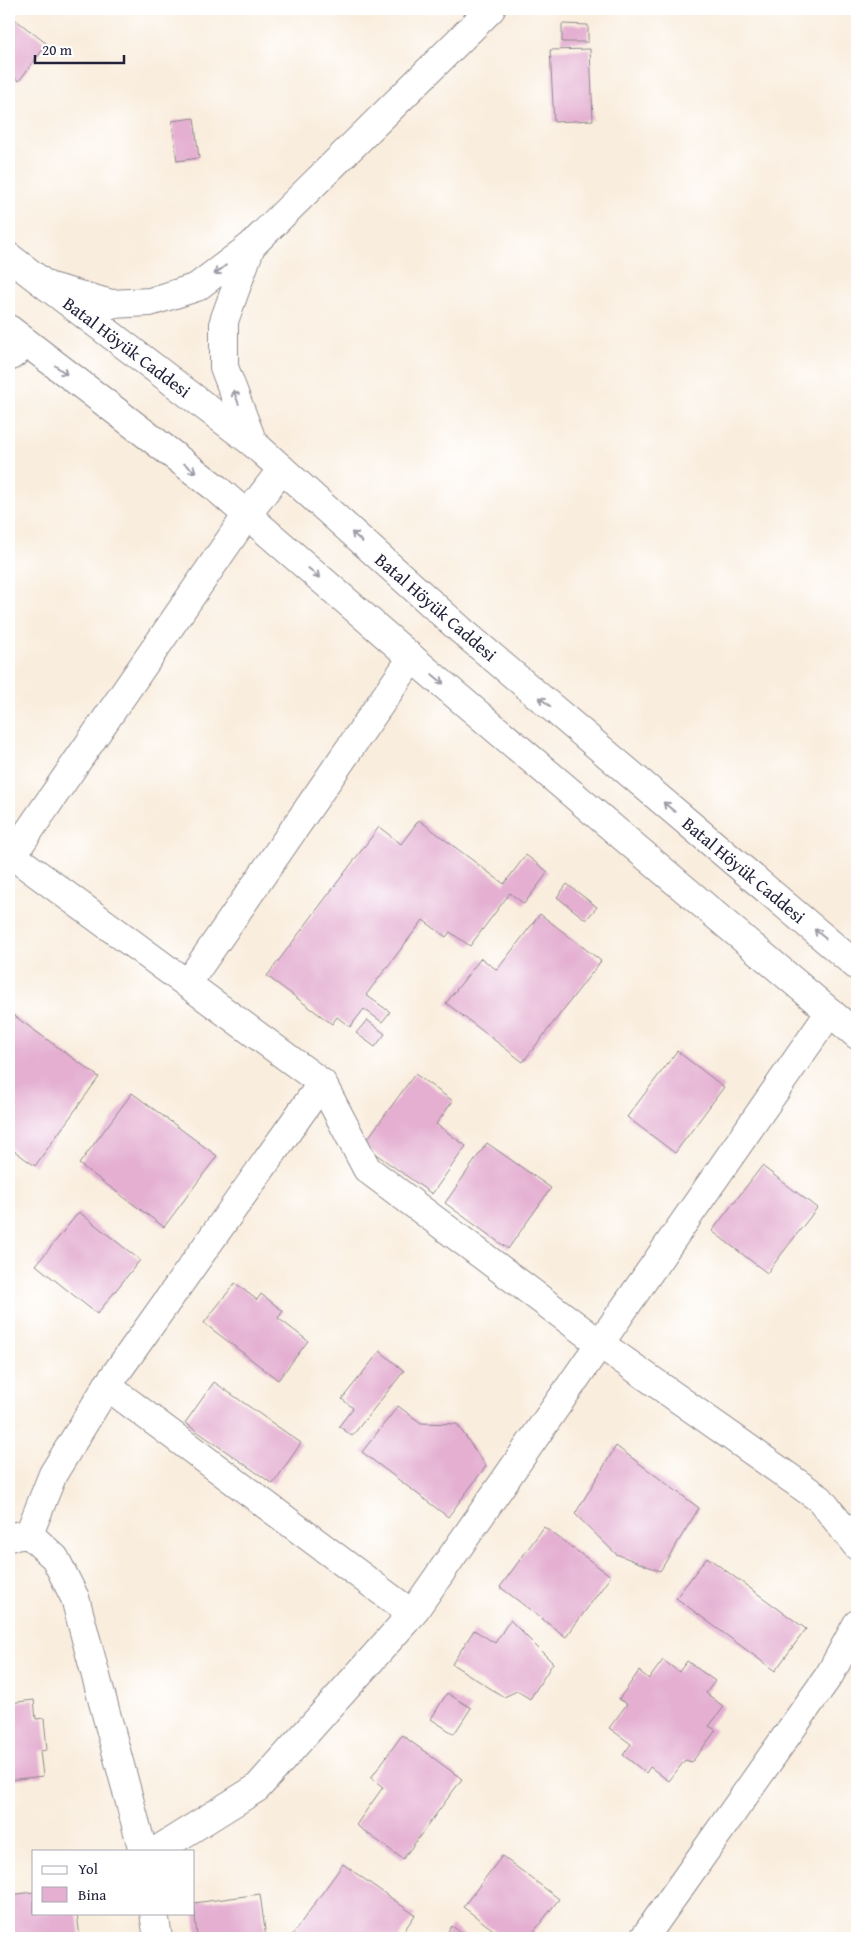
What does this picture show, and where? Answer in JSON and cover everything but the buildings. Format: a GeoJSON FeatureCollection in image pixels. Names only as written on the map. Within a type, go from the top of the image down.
{"type":"FeatureCollection","features":[{"type":"Feature","properties":{"kind":"street"},"geometry":{"type":"LineString","coordinates":[[47,286],[111,304],[150,302],[197,287],[251,246],[491,9]]}},
{"type":"Feature","properties":{"kind":"street"},"geometry":{"type":"LineString","coordinates":[[251,246],[224,321],[224,367],[253,443]]}},
{"type":"Feature","properties":{"kind":"street","name":"Batal Höyük Caddesi"},"geometry":{"type":"LineString","coordinates":[[9,257],[253,443],[463,632],[857,966]]}},
{"type":"Feature","properties":{"kind":"street"},"geometry":{"type":"LineString","coordinates":[[15,343],[216,488],[412,658],[857,1035]]}},
{"type":"Feature","properties":{"kind":"street"},"geometry":{"type":"LineString","coordinates":[[282,469],[247,515],[10,856],[322,1083],[367,1169],[599,1343],[820,1499],[857,1546]]}},
{"type":"Feature","properties":{"kind":"street"},"geometry":{"type":"LineString","coordinates":[[187,984],[412,658]]}},
{"type":"Feature","properties":{"kind":"street"},"geometry":{"type":"LineString","coordinates":[[158,1850],[257,1788],[412,1614],[830,1012]]}},
{"type":"Feature","properties":{"kind":"street"},"geometry":{"type":"LineString","coordinates":[[143,1850],[75,1598],[55,1558],[19,1536],[53,1474],[107,1386],[322,1083]]}},
{"type":"Feature","properties":{"kind":"street"},"geometry":{"type":"LineString","coordinates":[[107,1386],[412,1614]]}},
{"type":"Feature","properties":{"kind":"street"},"geometry":{"type":"LineString","coordinates":[[644,1938],[830,1674],[857,1624]]}},
{"type":"Feature","properties":{"kind":"street"},"geometry":{"type":"LineString","coordinates":[[154,1914],[158,1938]]}}]}
